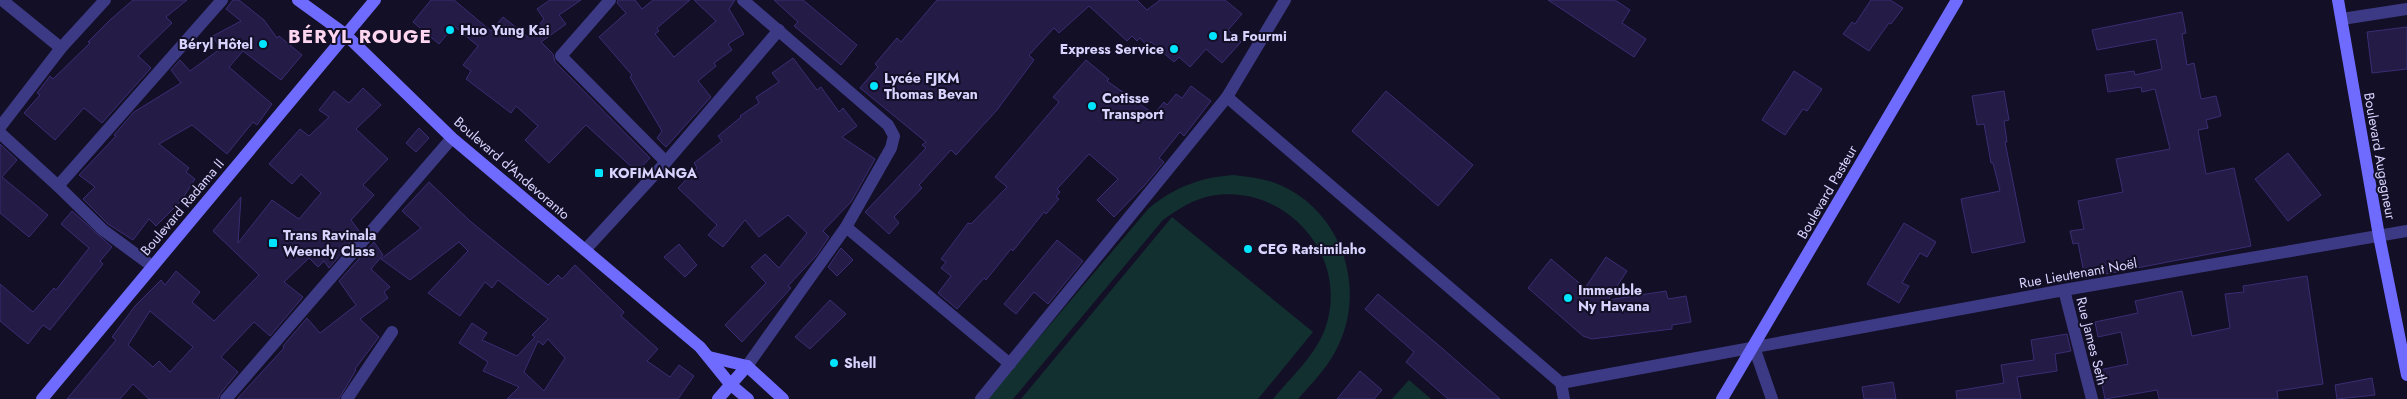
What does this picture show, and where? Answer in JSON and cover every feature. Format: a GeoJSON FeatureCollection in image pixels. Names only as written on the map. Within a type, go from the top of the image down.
{"type":"FeatureCollection","features":[{"type":"Feature","properties":{"kind":"main road","name":"Boulevard d'Andevoranto"},"geometry":{"type":"LineString","coordinates":[[298,0],[345,34],[452,138],[700,347],[730,384],[748,399]]}},
{"type":"Feature","properties":{"kind":"main road","name":"Boulevard Radama II"},"geometry":{"type":"LineString","coordinates":[[42,399],[375,0]]}},
{"type":"Feature","properties":{"kind":"main road","name":"Boulevard Pasteur"},"geometry":{"type":"LineString","coordinates":[[1722,399],[1957,0]]}},
{"type":"Feature","properties":{"kind":"main road","name":"Boulevard Augagneur"},"geometry":{"type":"LineString","coordinates":[[2338,0],[2379,236],[2407,375]]}},
{"type":"Feature","properties":{"kind":"main road"},"geometry":{"type":"LineString","coordinates":[[709,357],[747,366],[783,399]]}},
{"type":"Feature","properties":{"kind":"main road"},"geometry":{"type":"LineString","coordinates":[[718,399],[747,366]]}},
{"type":"Feature","properties":{"kind":"street"},"geometry":{"type":"LineString","coordinates":[[2,0],[61,48]]}},
{"type":"Feature","properties":{"kind":"street"},"geometry":{"type":"LineString","coordinates":[[0,126],[61,48],[105,0]]}},
{"type":"Feature","properties":{"kind":"street"},"geometry":{"type":"LineString","coordinates":[[58,186],[222,0]]}},
{"type":"Feature","properties":{"kind":"street"},"geometry":{"type":"LineString","coordinates":[[610,0],[561,56],[666,162]]}},
{"type":"Feature","properties":{"kind":"street"},"geometry":{"type":"LineString","coordinates":[[743,0],[888,125],[894,136],[891,148],[846,227],[747,366]]}},
{"type":"Feature","properties":{"kind":"street"},"geometry":{"type":"LineString","coordinates":[[981,399],[1227,97],[1285,0]]}},
{"type":"Feature","properties":{"kind":"street"},"geometry":{"type":"LineString","coordinates":[[2342,19],[2407,9]]}},
{"type":"Feature","properties":{"kind":"street"},"geometry":{"type":"LineString","coordinates":[[585,250],[666,162],[779,30]]}},
{"type":"Feature","properties":{"kind":"street"},"geometry":{"type":"LineString","coordinates":[[1227,97],[1562,383],[1564,399]]}},
{"type":"Feature","properties":{"kind":"street"},"geometry":{"type":"LineString","coordinates":[[0,133],[58,186],[102,230],[152,266]]}},
{"type":"Feature","properties":{"kind":"street"},"geometry":{"type":"LineString","coordinates":[[226,399],[452,138]]}},
{"type":"Feature","properties":{"kind":"street"},"geometry":{"type":"LineString","coordinates":[[846,227],[1010,364]]}},
{"type":"Feature","properties":{"kind":"street","name":"Rue Lieutenant Noël"},"geometry":{"type":"LineString","coordinates":[[1562,383],[2064,290],[2407,232]]}},
{"type":"Feature","properties":{"kind":"street","name":"Rue James Seth"},"geometry":{"type":"LineString","coordinates":[[2064,290],[2092,399]]}},
{"type":"Feature","properties":{"kind":"street"},"geometry":{"type":"LineString","coordinates":[[347,399],[392,332]]}},
{"type":"Feature","properties":{"kind":"street"},"geometry":{"type":"LineString","coordinates":[[1754,346],[1772,399]]}},
{"type":"Feature","properties":{"kind":"green space"},"geometry":{"type":"Polygon","coordinates":[[[1234,175],[1270,181],[1297,194],[1316,210],[1331,229],[1342,250],[1348,273],[1350,297],[1347,321],[1339,344],[1331,359],[1298,399],[1273,399],[1302,366],[1321,339],[1331,302],[1329,275],[1320,251],[1305,230],[1286,213],[1263,201],[1238,195],[1210,196],[1197,200],[1185,205],[1163,220],[1013,399],[987,399],[1149,208],[1169,194],[1189,184],[1210,178],[1234,175]]]}},
{"type":"Feature","properties":{"kind":"green space"},"geometry":{"type":"Polygon","coordinates":[[[1172,217],[1313,332],[1258,399],[1021,399],[1172,217]]]}},
{"type":"Feature","properties":{"kind":"green space"},"geometry":{"type":"Polygon","coordinates":[[[1409,380],[1431,399],[1392,399],[1409,380]]]}},
{"type":"Feature","properties":{"kind":"building"},"geometry":{"type":"Polygon","coordinates":[[[133,0],[187,0],[166,17],[172,23],[138,56],[151,68],[102,123],[84,108],[55,140],[24,113],[40,95],[37,93],[50,76],[53,79],[90,43],[88,42],[110,20],[133,0]]]}},
{"type":"Feature","properties":{"kind":"building"},"geometry":{"type":"Polygon","coordinates":[[[233,0],[239,0],[264,20],[277,38],[279,36],[302,55],[281,80],[243,51],[229,67],[272,104],[257,125],[253,122],[227,154],[192,125],[159,144],[189,168],[186,172],[195,179],[181,201],[156,226],[149,219],[133,240],[108,224],[83,199],[95,187],[79,175],[116,136],[114,135],[134,112],[181,83],[171,70],[180,60],[190,71],[220,49],[213,36],[241,21],[226,9],[233,0]]]}},
{"type":"Feature","properties":{"kind":"building"},"geometry":{"type":"Polygon","coordinates":[[[431,0],[454,0],[491,31],[503,17],[528,37],[544,19],[537,9],[550,0],[581,0],[559,15],[566,24],[541,42],[553,54],[555,62],[650,158],[637,172],[586,125],[549,163],[525,140],[538,126],[516,106],[511,113],[466,79],[471,71],[463,65],[478,46],[454,26],[439,44],[413,22],[431,0]]]}},
{"type":"Feature","properties":{"kind":"building"},"geometry":{"type":"Polygon","coordinates":[[[618,0],[635,0],[642,9],[653,0],[690,0],[657,28],[659,31],[655,34],[674,57],[716,21],[694,0],[735,0],[729,9],[744,34],[728,44],[732,50],[714,63],[716,66],[698,81],[711,97],[666,147],[657,138],[662,131],[630,77],[632,75],[599,37],[626,13],[617,3],[618,0]]]}},
{"type":"Feature","properties":{"kind":"building"},"geometry":{"type":"Polygon","coordinates":[[[774,0],[803,0],[857,45],[841,65],[794,26],[798,22],[774,0]]]}},
{"type":"Feature","properties":{"kind":"building"},"geometry":{"type":"Polygon","coordinates":[[[937,0],[1137,0],[1147,10],[1160,0],[1225,0],[1242,14],[1228,30],[1241,42],[1222,63],[1206,49],[1190,67],[1179,57],[1174,62],[1151,42],[1147,46],[1140,38],[1137,41],[1132,36],[1127,41],[1089,6],[1059,33],[1054,28],[1029,55],[1034,60],[997,110],[956,155],[951,150],[919,185],[922,188],[894,217],[899,223],[889,234],[865,212],[926,148],[922,145],[926,142],[860,88],[878,67],[875,64],[897,38],[901,42],[937,0]]]}},
{"type":"Feature","properties":{"kind":"building"},"geometry":{"type":"Polygon","coordinates":[[[1548,0],[1615,0],[1630,10],[1622,23],[1646,39],[1634,57],[1548,0]]]}},
{"type":"Feature","properties":{"kind":"building"},"geometry":{"type":"Polygon","coordinates":[[[1871,0],[1890,0],[1903,8],[1891,24],[1889,23],[1869,51],[1843,34],[1852,22],[1855,24],[1871,0]]]}},
{"type":"Feature","properties":{"kind":"building"},"geometry":{"type":"Polygon","coordinates":[[[2182,12],[2186,33],[2182,34],[2187,65],[2194,63],[2201,99],[2216,96],[2221,116],[2206,120],[2208,128],[2198,130],[2206,174],[2234,168],[2251,246],[2085,278],[2078,243],[2073,244],[2070,231],[2084,229],[2078,201],[2123,192],[2116,159],[2170,149],[2155,89],[2142,92],[2141,87],[2108,92],[2105,75],[2134,71],[2135,75],[2162,69],[2156,39],[2097,50],[2092,30],[2182,12]]]}},
{"type":"Feature","properties":{"kind":"building"},"geometry":{"type":"Polygon","coordinates":[[[2407,27],[2407,69],[2372,73],[2367,32],[2407,27]]]}},
{"type":"Feature","properties":{"kind":"building"},"geometry":{"type":"Polygon","coordinates":[[[793,58],[817,90],[821,87],[839,112],[843,108],[857,126],[842,137],[875,159],[851,202],[823,231],[829,237],[816,256],[788,286],[791,288],[742,342],[725,325],[766,283],[751,267],[765,254],[779,268],[807,233],[788,215],[759,237],[745,220],[723,247],[708,235],[717,225],[678,188],[697,168],[694,163],[722,141],[718,136],[740,116],[759,103],[756,97],[779,82],[772,73],[793,58]]]}},
{"type":"Feature","properties":{"kind":"building"},"geometry":{"type":"Polygon","coordinates":[[[1086,60],[1109,79],[1107,81],[1154,114],[1164,102],[1167,105],[1176,94],[1182,98],[1191,86],[1211,101],[1184,136],[1180,132],[1159,158],[1164,162],[1114,217],[1097,200],[1118,179],[1089,154],[1057,189],[1060,192],[1056,197],[1059,199],[1046,214],[1044,212],[1013,251],[1011,249],[986,280],[984,278],[957,309],[938,293],[951,276],[941,268],[946,262],[941,259],[968,223],[971,224],[1007,187],[995,177],[1059,102],[1053,97],[1086,60]]]}},
{"type":"Feature","properties":{"kind":"building"},"geometry":{"type":"Polygon","coordinates":[[[1794,71],[1822,89],[1807,111],[1803,109],[1785,135],[1762,120],[1794,71]]]}},
{"type":"Feature","properties":{"kind":"building"},"geometry":{"type":"Polygon","coordinates":[[[363,88],[381,105],[356,129],[388,159],[363,185],[374,195],[351,220],[360,232],[329,268],[324,261],[318,267],[309,258],[284,282],[303,297],[270,336],[254,322],[221,357],[238,372],[218,399],[149,399],[133,384],[120,399],[67,399],[116,340],[112,337],[135,306],[161,280],[165,285],[176,271],[200,292],[192,302],[214,321],[259,275],[213,231],[241,197],[238,243],[272,200],[299,219],[321,193],[301,174],[292,184],[269,164],[300,129],[309,136],[329,117],[319,110],[334,91],[349,103],[363,88]],[[150,311],[128,345],[153,367],[159,361],[170,372],[193,347],[150,311]]]}},
{"type":"Feature","properties":{"kind":"building"},"geometry":{"type":"Polygon","coordinates":[[[1386,91],[1473,165],[1438,206],[1352,131],[1386,91]]]}},
{"type":"Feature","properties":{"kind":"building"},"geometry":{"type":"Polygon","coordinates":[[[2004,91],[2009,120],[2004,121],[2007,142],[2005,142],[2025,242],[1972,253],[1961,199],[2000,191],[1993,163],[1991,163],[1984,124],[1977,125],[1972,96],[2004,91]]]}},
{"type":"Feature","properties":{"kind":"building"},"geometry":{"type":"Polygon","coordinates":[[[419,128],[429,138],[416,152],[406,143],[419,128]]]}},
{"type":"Feature","properties":{"kind":"building"},"geometry":{"type":"Polygon","coordinates":[[[0,144],[17,160],[2,177],[48,215],[29,237],[0,213],[0,144]]]}},
{"type":"Feature","properties":{"kind":"building"},"geometry":{"type":"Polygon","coordinates":[[[2288,153],[2321,195],[2288,221],[2255,179],[2288,153]]]}},
{"type":"Feature","properties":{"kind":"building"},"geometry":{"type":"Polygon","coordinates":[[[429,182],[470,221],[548,285],[558,275],[562,279],[575,265],[624,312],[621,316],[658,349],[647,361],[670,377],[679,365],[694,376],[678,399],[507,399],[519,387],[483,371],[488,362],[459,343],[472,323],[487,333],[482,340],[517,356],[535,337],[532,335],[548,319],[498,280],[492,288],[485,282],[460,316],[428,293],[468,251],[459,242],[410,280],[381,259],[421,228],[402,211],[429,182]],[[548,339],[543,345],[538,341],[524,372],[544,391],[565,358],[548,339]]]}},
{"type":"Feature","properties":{"kind":"building"},"geometry":{"type":"Polygon","coordinates":[[[72,211],[112,247],[100,261],[103,264],[50,330],[43,325],[28,344],[0,321],[0,284],[33,312],[54,288],[56,290],[89,248],[61,224],[72,211]]]}},
{"type":"Feature","properties":{"kind":"building"},"geometry":{"type":"Polygon","coordinates":[[[1904,223],[1936,242],[1927,257],[1920,253],[1906,276],[1902,283],[1909,286],[1899,303],[1867,284],[1904,223]]]}},
{"type":"Feature","properties":{"kind":"building"},"geometry":{"type":"Polygon","coordinates":[[[1057,240],[1083,261],[1048,304],[1034,292],[1016,314],[1004,304],[1057,240]]]}},
{"type":"Feature","properties":{"kind":"building"},"geometry":{"type":"Polygon","coordinates":[[[374,242],[383,255],[371,269],[390,287],[384,292],[388,298],[360,319],[379,337],[355,369],[339,399],[237,399],[284,348],[283,346],[307,318],[320,333],[356,305],[339,281],[374,242]]]}},
{"type":"Feature","properties":{"kind":"building"},"geometry":{"type":"Polygon","coordinates":[[[679,244],[697,265],[685,277],[664,257],[679,244]]]}},
{"type":"Feature","properties":{"kind":"building"},"geometry":{"type":"Polygon","coordinates":[[[841,248],[853,260],[837,276],[828,267],[841,248]]]}},
{"type":"Feature","properties":{"kind":"building","name":"Immeuble Ny Havana"},"geometry":{"type":"Polygon","coordinates":[[[1606,257],[1627,271],[1608,300],[1666,291],[1668,299],[1686,296],[1691,322],[1672,325],[1672,329],[1592,339],[1583,336],[1528,288],[1551,259],[1585,288],[1606,257]]]}},
{"type":"Feature","properties":{"kind":"building"},"geometry":{"type":"Polygon","coordinates":[[[2307,276],[2323,384],[2277,391],[2278,399],[2159,399],[2157,390],[2105,399],[2099,370],[2128,364],[2121,332],[2098,337],[2095,322],[2138,313],[2135,301],[2182,291],[2192,336],[2230,328],[2225,294],[2244,292],[2243,286],[2307,276]]]}},
{"type":"Feature","properties":{"kind":"building"},"geometry":{"type":"Polygon","coordinates":[[[1378,294],[1500,399],[1448,399],[1406,362],[1414,352],[1365,309],[1378,294]]]}},
{"type":"Feature","properties":{"kind":"building"},"geometry":{"type":"Polygon","coordinates":[[[830,300],[846,314],[810,349],[795,337],[830,300]]]}},
{"type":"Feature","properties":{"kind":"building"},"geometry":{"type":"Polygon","coordinates":[[[2067,334],[2071,351],[2055,354],[2057,371],[2017,377],[2021,399],[1957,399],[1956,391],[2004,383],[2001,365],[2034,360],[2031,340],[2067,334]]]}},
{"type":"Feature","properties":{"kind":"building"},"geometry":{"type":"Polygon","coordinates":[[[1360,371],[1382,390],[1374,399],[1337,399],[1360,371]]]}},
{"type":"Feature","properties":{"kind":"building"},"geometry":{"type":"Polygon","coordinates":[[[2372,378],[2375,395],[2337,399],[2335,385],[2372,378]]]}},
{"type":"Feature","properties":{"kind":"building"},"geometry":{"type":"Polygon","coordinates":[[[1893,382],[1896,399],[1864,399],[1862,387],[1893,382]]]}},
{"type":"Feature","properties":{"kind":"place","name":"Huo Yung Kai"},"geometry":{"type":"Point","coordinates":[450,30]}},
{"type":"Feature","properties":{"kind":"place","name":"La Fourmi"},"geometry":{"type":"Point","coordinates":[1213,36]}},
{"type":"Feature","properties":{"kind":"place","name":"Béryl Hôtel"},"geometry":{"type":"Point","coordinates":[263,44]}},
{"type":"Feature","properties":{"kind":"place","name":"Express Service"},"geometry":{"type":"Point","coordinates":[1174,49]}},
{"type":"Feature","properties":{"kind":"place","name":"Lycée FJKM Thomas Bevan"},"geometry":{"type":"Point","coordinates":[874,86]}},
{"type":"Feature","properties":{"kind":"place","name":"Cotisse Transport"},"geometry":{"type":"Point","coordinates":[1092,106]}},
{"type":"Feature","properties":{"kind":"place","name":"KOFIMANGA"},"geometry":{"type":"Point","coordinates":[599,173]}},
{"type":"Feature","properties":{"kind":"place","name":"Trans Ravinala Weendy Class"},"geometry":{"type":"Point","coordinates":[273,243]}},
{"type":"Feature","properties":{"kind":"place","name":"CEG Ratsimilaho"},"geometry":{"type":"Point","coordinates":[1248,249]}},
{"type":"Feature","properties":{"kind":"place","name":"Immeuble Ny Havana"},"geometry":{"type":"Point","coordinates":[1568,298]}},
{"type":"Feature","properties":{"kind":"place","name":"Shell"},"geometry":{"type":"Point","coordinates":[834,363]}},
{"type":"Feature","properties":{"kind":"district","name":"BÉRYL ROUGE"},"geometry":{"type":"Point","coordinates":[360,36]}}]}
